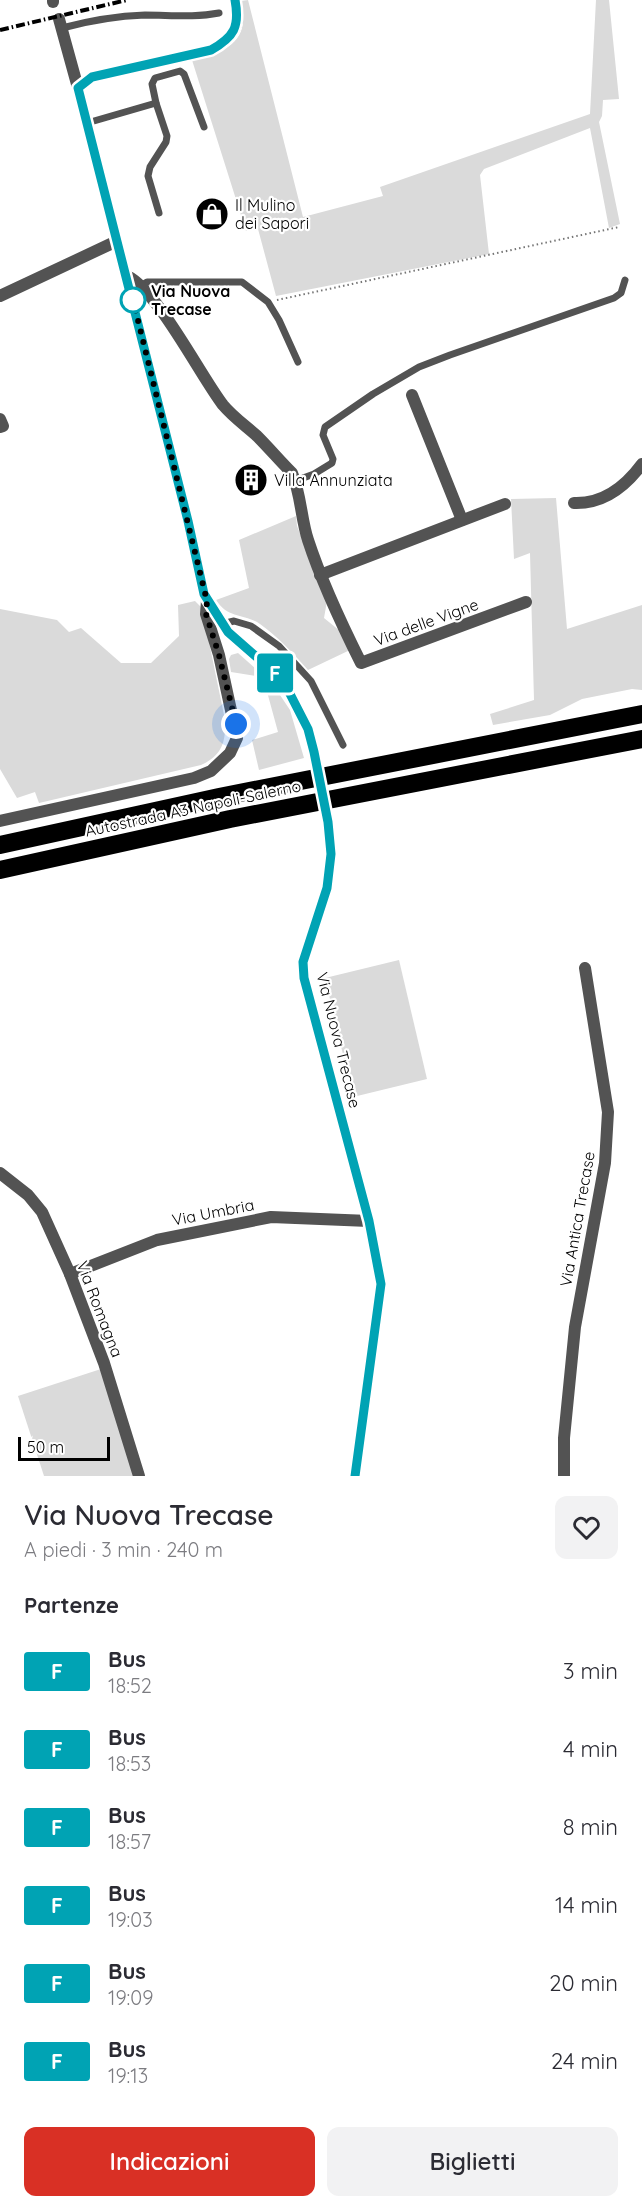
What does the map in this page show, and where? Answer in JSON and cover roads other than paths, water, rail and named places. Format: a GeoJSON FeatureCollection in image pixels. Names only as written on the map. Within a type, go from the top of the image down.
{"type":"FeatureCollection","features":[{"type":"Feature","properties":{"kind":"highway","name":"Autostrada A3 Napoli-Salerno"},"geometry":{"type":"LineString","coordinates":[[0,844],[219,796],[642,714]]}},
{"type":"Feature","properties":{"kind":"highway","name":"Autostrada A3 Napoli-Salerno"},"geometry":{"type":"LineString","coordinates":[[0,870],[230,819],[642,739]]}},
{"type":"Feature","properties":{"kind":"street"},"geometry":{"type":"LineString","coordinates":[[60,24],[78,88],[92,77],[211,50],[228,40],[236,27],[238,15],[235,2]]}},
{"type":"Feature","properties":{"kind":"street","name":"Via Nuova Trecase"},"geometry":{"type":"LineString","coordinates":[[78,88],[207,601],[228,631],[275,673],[289,692],[308,729],[328,822],[331,854],[327,888],[308,941],[303,962],[304,978],[369,1221],[381,1284],[355,1476]]}},
{"type":"Feature","properties":{"kind":"street"},"geometry":{"type":"LineString","coordinates":[[0,296],[117,241]]}},
{"type":"Feature","properties":{"kind":"street","name":"Via delle Vigne"},"geometry":{"type":"LineString","coordinates":[[126,276],[140,286],[234,417],[257,436],[292,473],[303,522],[320,575],[361,663],[526,602]]}},
{"type":"Feature","properties":{"kind":"street"},"geometry":{"type":"LineString","coordinates":[[412,394],[462,520]]}},
{"type":"Feature","properties":{"kind":"street"},"geometry":{"type":"LineString","coordinates":[[0,419],[3,426],[0,427]]}},
{"type":"Feature","properties":{"kind":"street"},"geometry":{"type":"LineString","coordinates":[[574,503],[587,504],[609,496],[642,464]]}},
{"type":"Feature","properties":{"kind":"street"},"geometry":{"type":"LineString","coordinates":[[320,575],[505,504]]}},
{"type":"Feature","properties":{"kind":"street"},"geometry":{"type":"LineString","coordinates":[[0,821],[194,778],[211,771],[230,753],[237,738],[217,649],[206,614],[207,601]]}},
{"type":"Feature","properties":{"kind":"street"},"geometry":{"type":"LineString","coordinates":[[217,649],[223,648],[228,631]]}},
{"type":"Feature","properties":{"kind":"street","name":"Via Antica Trecase"},"geometry":{"type":"LineString","coordinates":[[564,1476],[564,1438],[575,1326],[605,1163],[608,1112],[585,969]]}},
{"type":"Feature","properties":{"kind":"street","name":"Via Romagna"},"geometry":{"type":"LineString","coordinates":[[0,1173],[28,1195],[42,1212],[70,1274],[104,1363],[139,1476]]}},
{"type":"Feature","properties":{"kind":"street","name":"Via Umbria"},"geometry":{"type":"LineString","coordinates":[[70,1274],[157,1240],[271,1217],[369,1221]]}},
{"type":"Feature","properties":{"kind":"lane"},"geometry":{"type":"LineString","coordinates":[[60,24],[146,15],[219,14]]}},
{"type":"Feature","properties":{"kind":"lane"},"geometry":{"type":"LineString","coordinates":[[159,213],[148,176],[150,167],[166,142],[167,136],[152,84],[155,78],[180,71],[184,74],[204,127]]}},
{"type":"Feature","properties":{"kind":"lane"},"geometry":{"type":"LineString","coordinates":[[87,123],[156,103]]}},
{"type":"Feature","properties":{"kind":"lane"},"geometry":{"type":"LineString","coordinates":[[140,286],[147,282],[232,280],[242,282],[268,302],[298,362]]}},
{"type":"Feature","properties":{"kind":"lane"},"geometry":{"type":"LineString","coordinates":[[295,481],[314,474],[332,463],[333,459],[323,435],[325,427],[373,394],[419,368],[450,355],[614,298],[621,293],[625,280]]}},
{"type":"Feature","properties":{"kind":"lane"},"geometry":{"type":"LineString","coordinates":[[228,631],[234,621],[251,626],[279,646],[311,681],[343,745]]}},
{"type":"Feature","properties":{"kind":"railway"},"geometry":{"type":"LineString","coordinates":[[0,30],[127,0]]}},
{"type":"Feature","properties":{"kind":"place","name":"Il Mulino dei Sapori"},"geometry":{"type":"Point","coordinates":[212,214]}},
{"type":"Feature","properties":{"kind":"place","name":"Via Nuova Trecase"},"geometry":{"type":"Point","coordinates":[133,300]}},
{"type":"Feature","properties":{"kind":"place","name":"Villa Annunziata"},"geometry":{"type":"Point","coordinates":[251,480]}}]}
